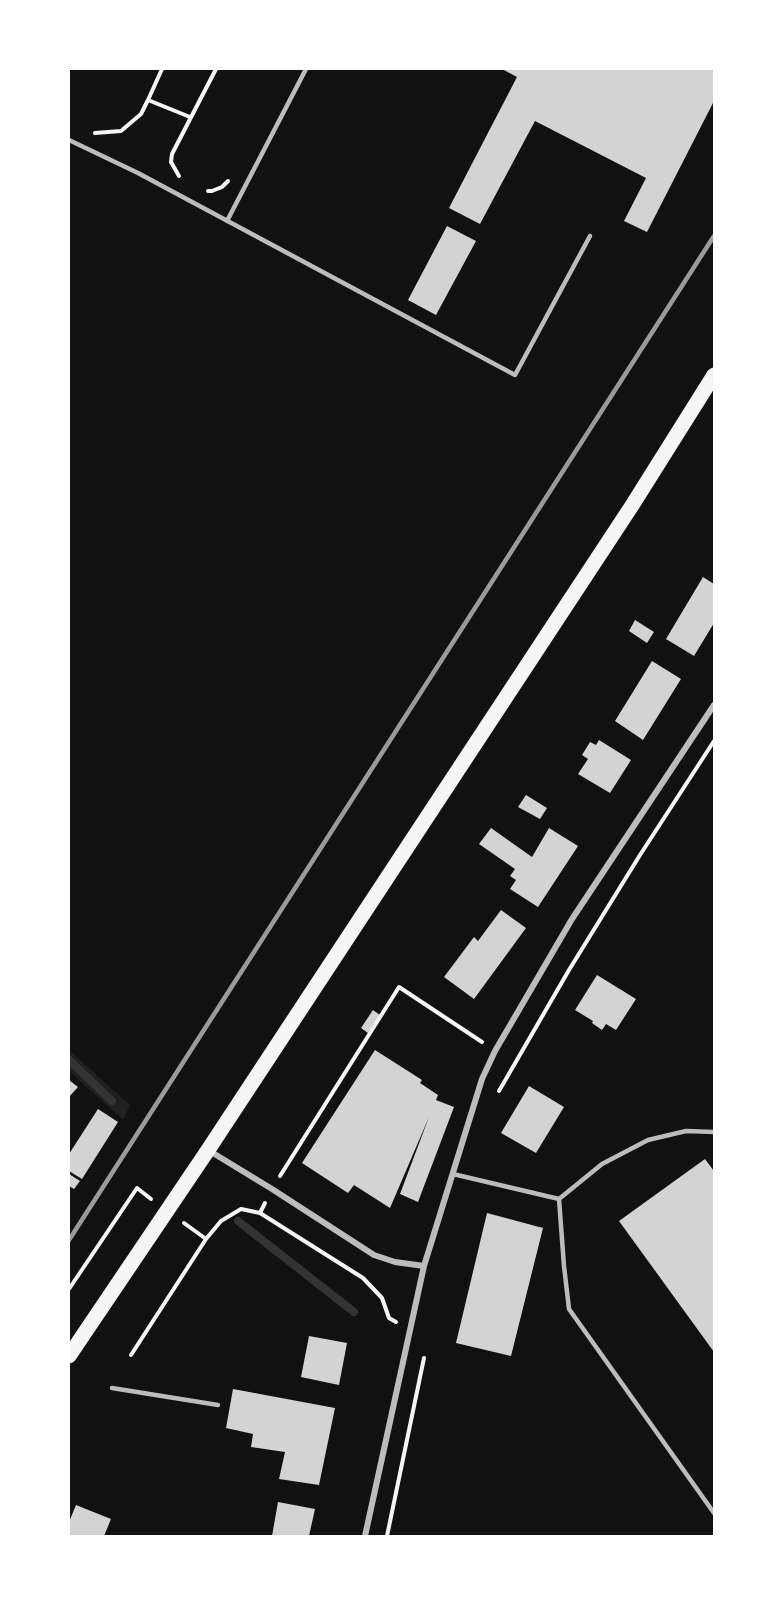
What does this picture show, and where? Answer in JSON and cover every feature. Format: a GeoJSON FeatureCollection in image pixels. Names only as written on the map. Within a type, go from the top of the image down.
{"type":"FeatureCollection","features":[{"type":"Feature","properties":{"kind":"main road"},"geometry":{"type":"LineString","coordinates":[[69,1356],[208,1150],[714,375]]}},
{"type":"Feature","properties":{"kind":"street"},"geometry":{"type":"LineString","coordinates":[[365,1536],[424,1266],[482,1079],[495,1051],[572,919],[714,705]]}},
{"type":"Feature","properties":{"kind":"street"},"geometry":{"type":"LineString","coordinates":[[208,1150],[374,1255],[395,1262],[424,1266]]}},
{"type":"Feature","properties":{"kind":"lane"},"geometry":{"type":"LineString","coordinates":[[227,221],[306,69]]}},
{"type":"Feature","properties":{"kind":"lane"},"geometry":{"type":"LineString","coordinates":[[69,140],[138,173],[515,375],[590,236]]}},
{"type":"Feature","properties":{"kind":"lane"},"geometry":{"type":"LineString","coordinates":[[559,1199],[602,1164],[648,1140],[686,1131],[714,1132]]}},
{"type":"Feature","properties":{"kind":"lane"},"geometry":{"type":"LineString","coordinates":[[453,1174],[559,1199]]}},
{"type":"Feature","properties":{"kind":"lane"},"geometry":{"type":"LineString","coordinates":[[559,1199],[569,1309],[714,1513]]}},
{"type":"Feature","properties":{"kind":"lane"},"geometry":{"type":"LineString","coordinates":[[111,1388],[219,1405]]}},
{"type":"Feature","properties":{"kind":"path"},"geometry":{"type":"LineString","coordinates":[[89,132],[99,134],[121,131],[141,114],[162,69]]}},
{"type":"Feature","properties":{"kind":"path"},"geometry":{"type":"LineString","coordinates":[[183,181],[171,162],[171,154],[216,69]]}},
{"type":"Feature","properties":{"kind":"path"},"geometry":{"type":"LineString","coordinates":[[148,100],[190,117]]}},
{"type":"Feature","properties":{"kind":"path"},"geometry":{"type":"LineString","coordinates":[[201,190],[212,191],[222,187],[234,171],[249,178]]}},
{"type":"Feature","properties":{"kind":"path"},"geometry":{"type":"LineString","coordinates":[[496,1098],[575,961],[714,741]]}},
{"type":"Feature","properties":{"kind":"path"},"geometry":{"type":"LineString","coordinates":[[260,1213],[272,1189],[399,987],[495,1051]]}},
{"type":"Feature","properties":{"kind":"path"},"geometry":{"type":"LineString","coordinates":[[69,1289],[137,1188],[206,1239]]}},
{"type":"Feature","properties":{"kind":"path"},"geometry":{"type":"LineString","coordinates":[[131,1355],[206,1239],[221,1221],[241,1209],[260,1213],[363,1278],[382,1298],[389,1318],[409,1329]]}},
{"type":"Feature","properties":{"kind":"path"},"geometry":{"type":"LineString","coordinates":[[387,1536],[426,1349]]}},
{"type":"Feature","properties":{"kind":"shaded area"},"geometry":{"type":"Polygon","coordinates":[[[69,1050],[130,1105],[123,1120],[69,1071],[69,1050]]]}},
{"type":"Feature","properties":{"kind":"building"},"geometry":{"type":"Polygon","coordinates":[[[502,69],[714,69],[714,101],[647,232],[624,221],[646,178],[535,121],[480,224],[449,208],[517,77],[502,69]]]}},
{"type":"Feature","properties":{"kind":"building"},"geometry":{"type":"Polygon","coordinates":[[[447,226],[476,241],[436,315],[408,300],[447,226]]]}},
{"type":"Feature","properties":{"kind":"building"},"geometry":{"type":"Polygon","coordinates":[[[703,577],[714,584],[714,623],[694,656],[666,639],[703,577]]]}},
{"type":"Feature","properties":{"kind":"building"},"geometry":{"type":"Polygon","coordinates":[[[635,620],[654,632],[647,643],[629,631],[635,620]]]}},
{"type":"Feature","properties":{"kind":"building"},"geometry":{"type":"Polygon","coordinates":[[[652,661],[681,679],[643,740],[615,721],[652,661]]]}},
{"type":"Feature","properties":{"kind":"building"},"geometry":{"type":"Polygon","coordinates":[[[599,740],[631,760],[610,793],[578,774],[588,759],[582,755],[590,742],[596,745],[599,740]]]}},
{"type":"Feature","properties":{"kind":"building"},"geometry":{"type":"Polygon","coordinates":[[[526,795],[547,808],[540,819],[518,807],[526,795]]]}},
{"type":"Feature","properties":{"kind":"building"},"geometry":{"type":"Polygon","coordinates":[[[491,828],[532,857],[549,828],[578,846],[538,907],[510,889],[516,880],[510,876],[515,869],[479,844],[491,828]]]}},
{"type":"Feature","properties":{"kind":"building"},"geometry":{"type":"Polygon","coordinates":[[[501,910],[526,928],[474,999],[444,977],[474,937],[478,941],[501,910]]]}},
{"type":"Feature","properties":{"kind":"building"},"geometry":{"type":"Polygon","coordinates":[[[597,975],[636,999],[616,1030],[606,1024],[602,1030],[592,1023],[593,1021],[575,1010],[597,975]]]}},
{"type":"Feature","properties":{"kind":"building"},"geometry":{"type":"Polygon","coordinates":[[[373,1010],[380,1015],[368,1033],[361,1028],[373,1010]]]}},
{"type":"Feature","properties":{"kind":"building"},"geometry":{"type":"Polygon","coordinates":[[[375,1050],[422,1080],[420,1083],[438,1095],[436,1100],[454,1107],[418,1202],[400,1194],[429,1117],[390,1208],[354,1185],[348,1193],[302,1163],[375,1050]]]}},
{"type":"Feature","properties":{"kind":"building"},"geometry":{"type":"Polygon","coordinates":[[[69,1080],[78,1087],[69,1097],[69,1080]]]}},
{"type":"Feature","properties":{"kind":"building"},"geometry":{"type":"Polygon","coordinates":[[[529,1086],[564,1107],[536,1153],[501,1133],[529,1086]]]}},
{"type":"Feature","properties":{"kind":"building"},"geometry":{"type":"Polygon","coordinates":[[[98,1109],[118,1122],[82,1179],[69,1171],[69,1154],[98,1109]]]}},
{"type":"Feature","properties":{"kind":"building"},"geometry":{"type":"Polygon","coordinates":[[[705,1159],[714,1171],[714,1352],[619,1221],[705,1159]]]}},
{"type":"Feature","properties":{"kind":"building"},"geometry":{"type":"Polygon","coordinates":[[[69,1174],[80,1181],[74,1189],[69,1186],[69,1174]]]}},
{"type":"Feature","properties":{"kind":"building"},"geometry":{"type":"Polygon","coordinates":[[[487,1213],[543,1228],[511,1356],[456,1343],[487,1213]]]}},
{"type":"Feature","properties":{"kind":"building"},"geometry":{"type":"Polygon","coordinates":[[[309,1336],[347,1343],[339,1385],[301,1377],[309,1336]]]}},
{"type":"Feature","properties":{"kind":"building"},"geometry":{"type":"Polygon","coordinates":[[[233,1389],[335,1408],[319,1485],[279,1479],[285,1452],[251,1447],[253,1434],[226,1428],[233,1389]]]}},
{"type":"Feature","properties":{"kind":"building"},"geometry":{"type":"Polygon","coordinates":[[[278,1502],[315,1509],[309,1536],[272,1536],[278,1502]]]}},
{"type":"Feature","properties":{"kind":"building"},"geometry":{"type":"Polygon","coordinates":[[[76,1505],[111,1519],[104,1536],[69,1536],[69,1522],[76,1505]]]}},
{"type":"Feature","properties":{"kind":"waterway"},"geometry":{"type":"LineString","coordinates":[[69,1060],[112,1101]]}},
{"type":"Feature","properties":{"kind":"waterway"},"geometry":{"type":"LineString","coordinates":[[238,1221],[354,1312]]}},
{"type":"Feature","properties":{"kind":"railway"},"geometry":{"type":"LineString","coordinates":[[69,1240],[714,236]]}}]}
